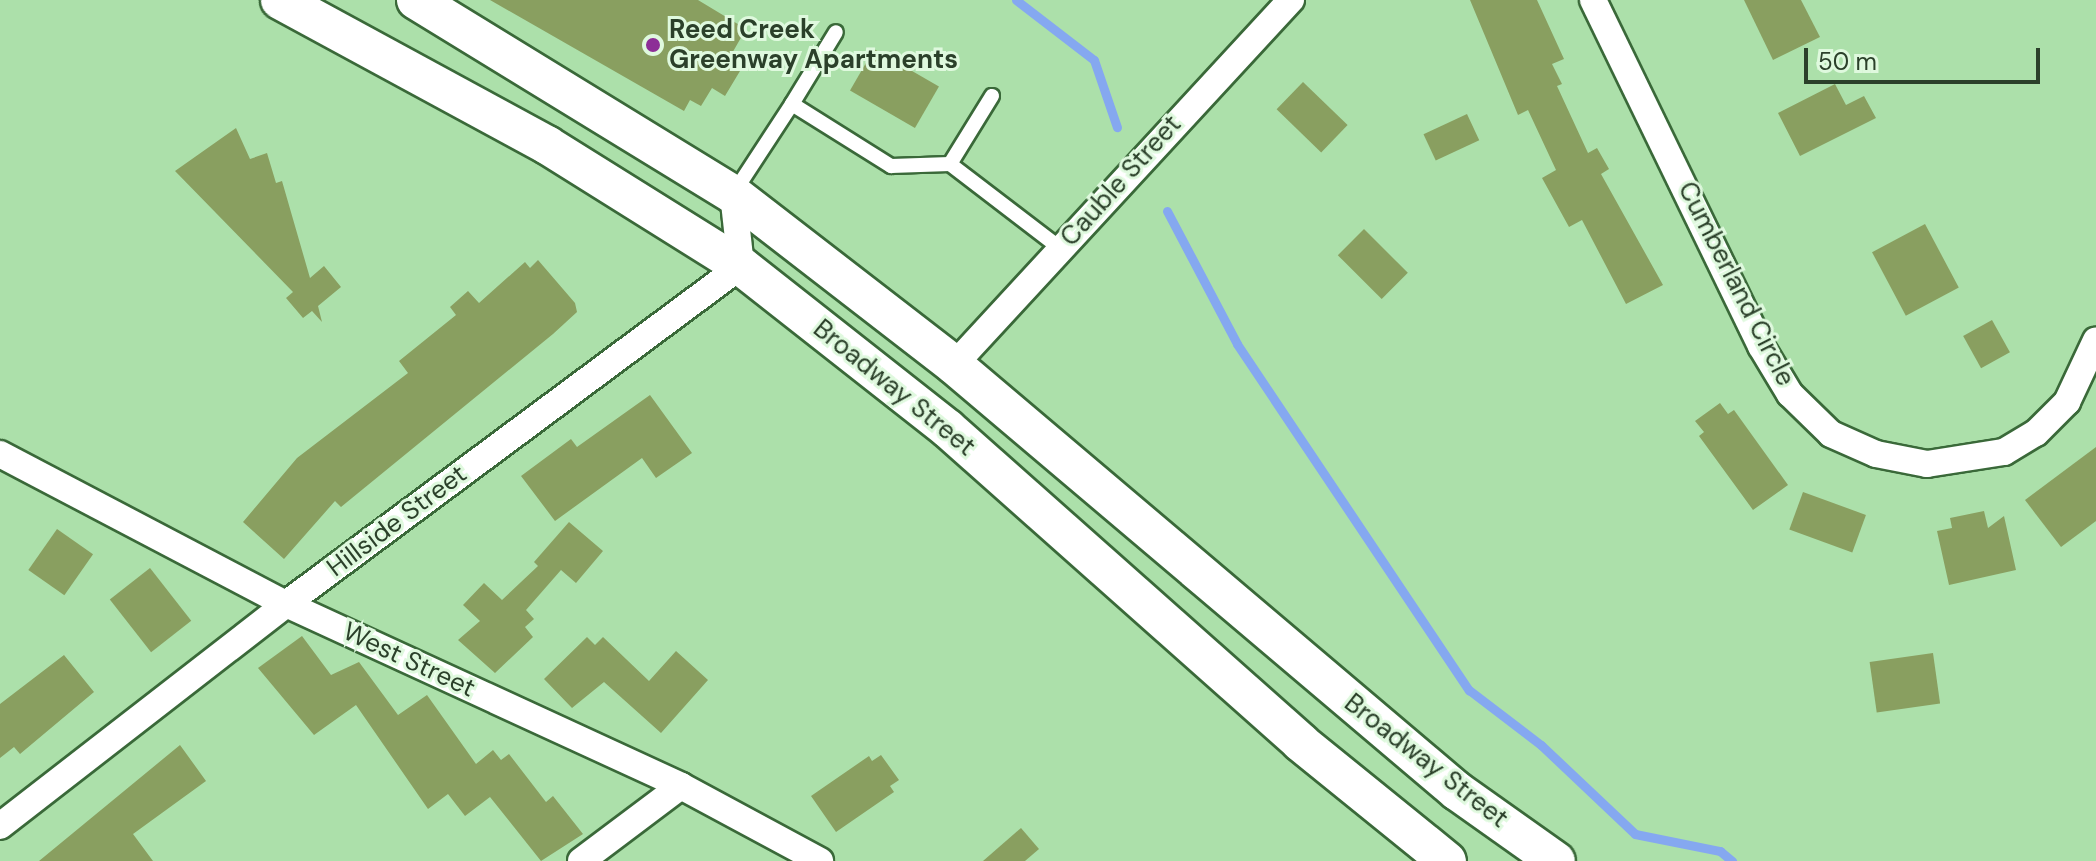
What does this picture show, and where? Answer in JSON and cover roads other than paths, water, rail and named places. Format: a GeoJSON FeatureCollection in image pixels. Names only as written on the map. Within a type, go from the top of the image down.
{"type":"FeatureCollection","features":[{"type":"Feature","properties":{"kind":"main road","name":"Broadway Street"},"geometry":{"type":"LineString","coordinates":[[280,0],[534,138],[741,266],[948,429],[1300,742],[1447,861]]}},
{"type":"Feature","properties":{"kind":"main road","name":"Broadway Street"},"geometry":{"type":"LineString","coordinates":[[416,0],[733,194],[954,365],[1370,720],[1535,855]]}},
{"type":"Feature","properties":{"kind":"street","name":"Cauble Street"},"geometry":{"type":"LineString","coordinates":[[954,365],[1291,0]]}},
{"type":"Feature","properties":{"kind":"street","name":"Cumberland Circle"},"geometry":{"type":"LineString","coordinates":[[1593,0],[1761,346],[1790,394],[1831,434],[1876,454],[1927,464],[2004,452],[2036,433],[2067,402],[2096,340]]}},
{"type":"Feature","properties":{"kind":"street"},"geometry":{"type":"LineString","coordinates":[[733,194],[741,266]]}},
{"type":"Feature","properties":{"kind":"street","name":"Hillside Street"},"geometry":{"type":"LineString","coordinates":[[0,826],[286,604],[741,266]]}},
{"type":"Feature","properties":{"kind":"street","name":"West Street"},"geometry":{"type":"LineString","coordinates":[[0,454],[286,604],[681,786],[820,861]]}},
{"type":"Feature","properties":{"kind":"street"},"geometry":{"type":"LineString","coordinates":[[581,861],[681,786]]}},
{"type":"Feature","properties":{"kind":"lane"},"geometry":{"type":"LineString","coordinates":[[733,194],[836,32]]}},
{"type":"Feature","properties":{"kind":"lane"},"geometry":{"type":"LineString","coordinates":[[950,164],[992,96]]}},
{"type":"Feature","properties":{"kind":"lane"},"geometry":{"type":"LineString","coordinates":[[792,104],[891,166],[950,164],[1060,248]]}},
{"type":"Feature","properties":{"kind":"waterway"},"geometry":{"type":"LineString","coordinates":[[1016,0],[1094,60],[1117,127]]}},
{"type":"Feature","properties":{"kind":"waterway"},"geometry":{"type":"LineString","coordinates":[[1167,211],[1237,344],[1469,690],[1541,745],[1635,834],[1720,851],[1732,861]]}},
{"type":"Feature","properties":{"kind":"place","name":"Reed Creek Greenway Apartments"},"geometry":{"type":"Point","coordinates":[653,45]}}]}
